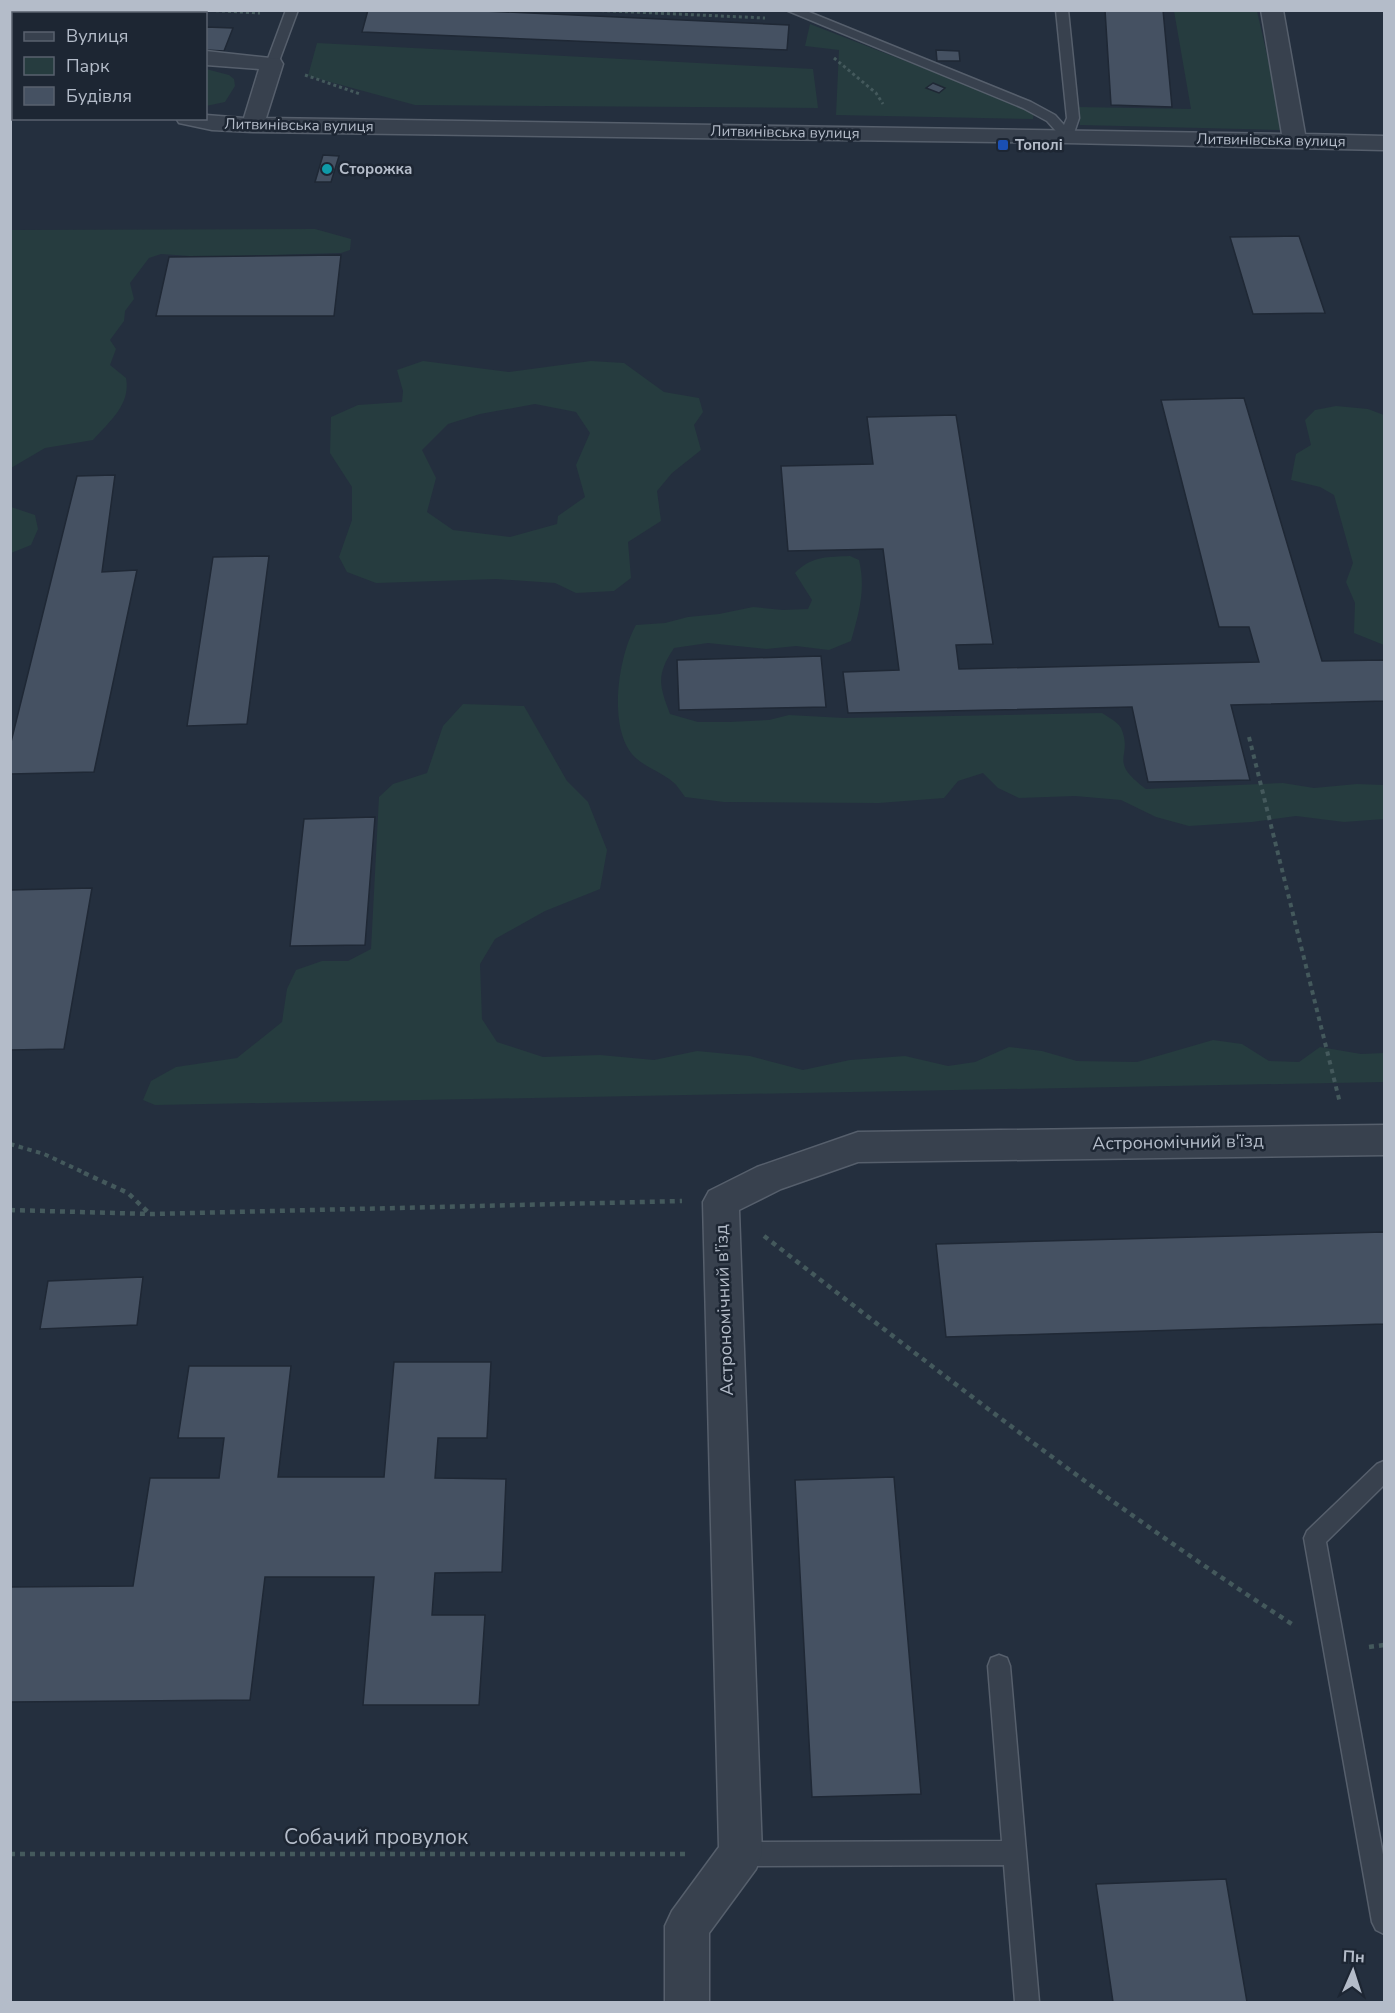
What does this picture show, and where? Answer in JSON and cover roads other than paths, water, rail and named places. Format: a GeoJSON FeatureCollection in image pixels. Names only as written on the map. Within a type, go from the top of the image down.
{"type":"FeatureCollection","features":[{"type":"Feature","properties":{"kind":"street"},"geometry":{"type":"LineString","coordinates":[[1272,10],[1295,141]]}},
{"type":"Feature","properties":{"kind":"street"},"geometry":{"type":"LineString","coordinates":[[207,58],[272,64],[253,125]]}},
{"type":"Feature","properties":{"kind":"street","name":"Литвинівська вулиця"},"geometry":{"type":"LineString","coordinates":[[197,120],[253,125],[1067,136],[1384,143]]}},
{"type":"Feature","properties":{"kind":"street","name":"Астрономічний в'їзд"},"geometry":{"type":"LineString","coordinates":[[741,1854],[721,1202],[769,1178],[858,1147],[1367,1140]]}},
{"type":"Feature","properties":{"kind":"street"},"geometry":{"type":"LineString","coordinates":[[687,2002],[687,1926],[741,1854]]}},
{"type":"Feature","properties":{"kind":"lane"},"geometry":{"type":"LineString","coordinates":[[792,10],[1027,105],[1051,118],[1067,136],[1073,118],[1062,10]]}},
{"type":"Feature","properties":{"kind":"lane"},"geometry":{"type":"LineString","coordinates":[[272,64],[291,12]]}},
{"type":"Feature","properties":{"kind":"lane"},"geometry":{"type":"LineString","coordinates":[[1384,1471],[1316,1538],[1384,1922]]}},
{"type":"Feature","properties":{"kind":"lane"},"geometry":{"type":"LineString","coordinates":[[999,1666],[1027,2002]]}},
{"type":"Feature","properties":{"kind":"lane"},"geometry":{"type":"LineString","coordinates":[[741,1854],[1013,1853]]}},
{"type":"Feature","properties":{"kind":"place","name":"Тополі"},"geometry":{"type":"Point","coordinates":[1003,145]}},
{"type":"Feature","properties":{"kind":"place","name":"Сторожка"},"geometry":{"type":"Point","coordinates":[327,169]}}]}
